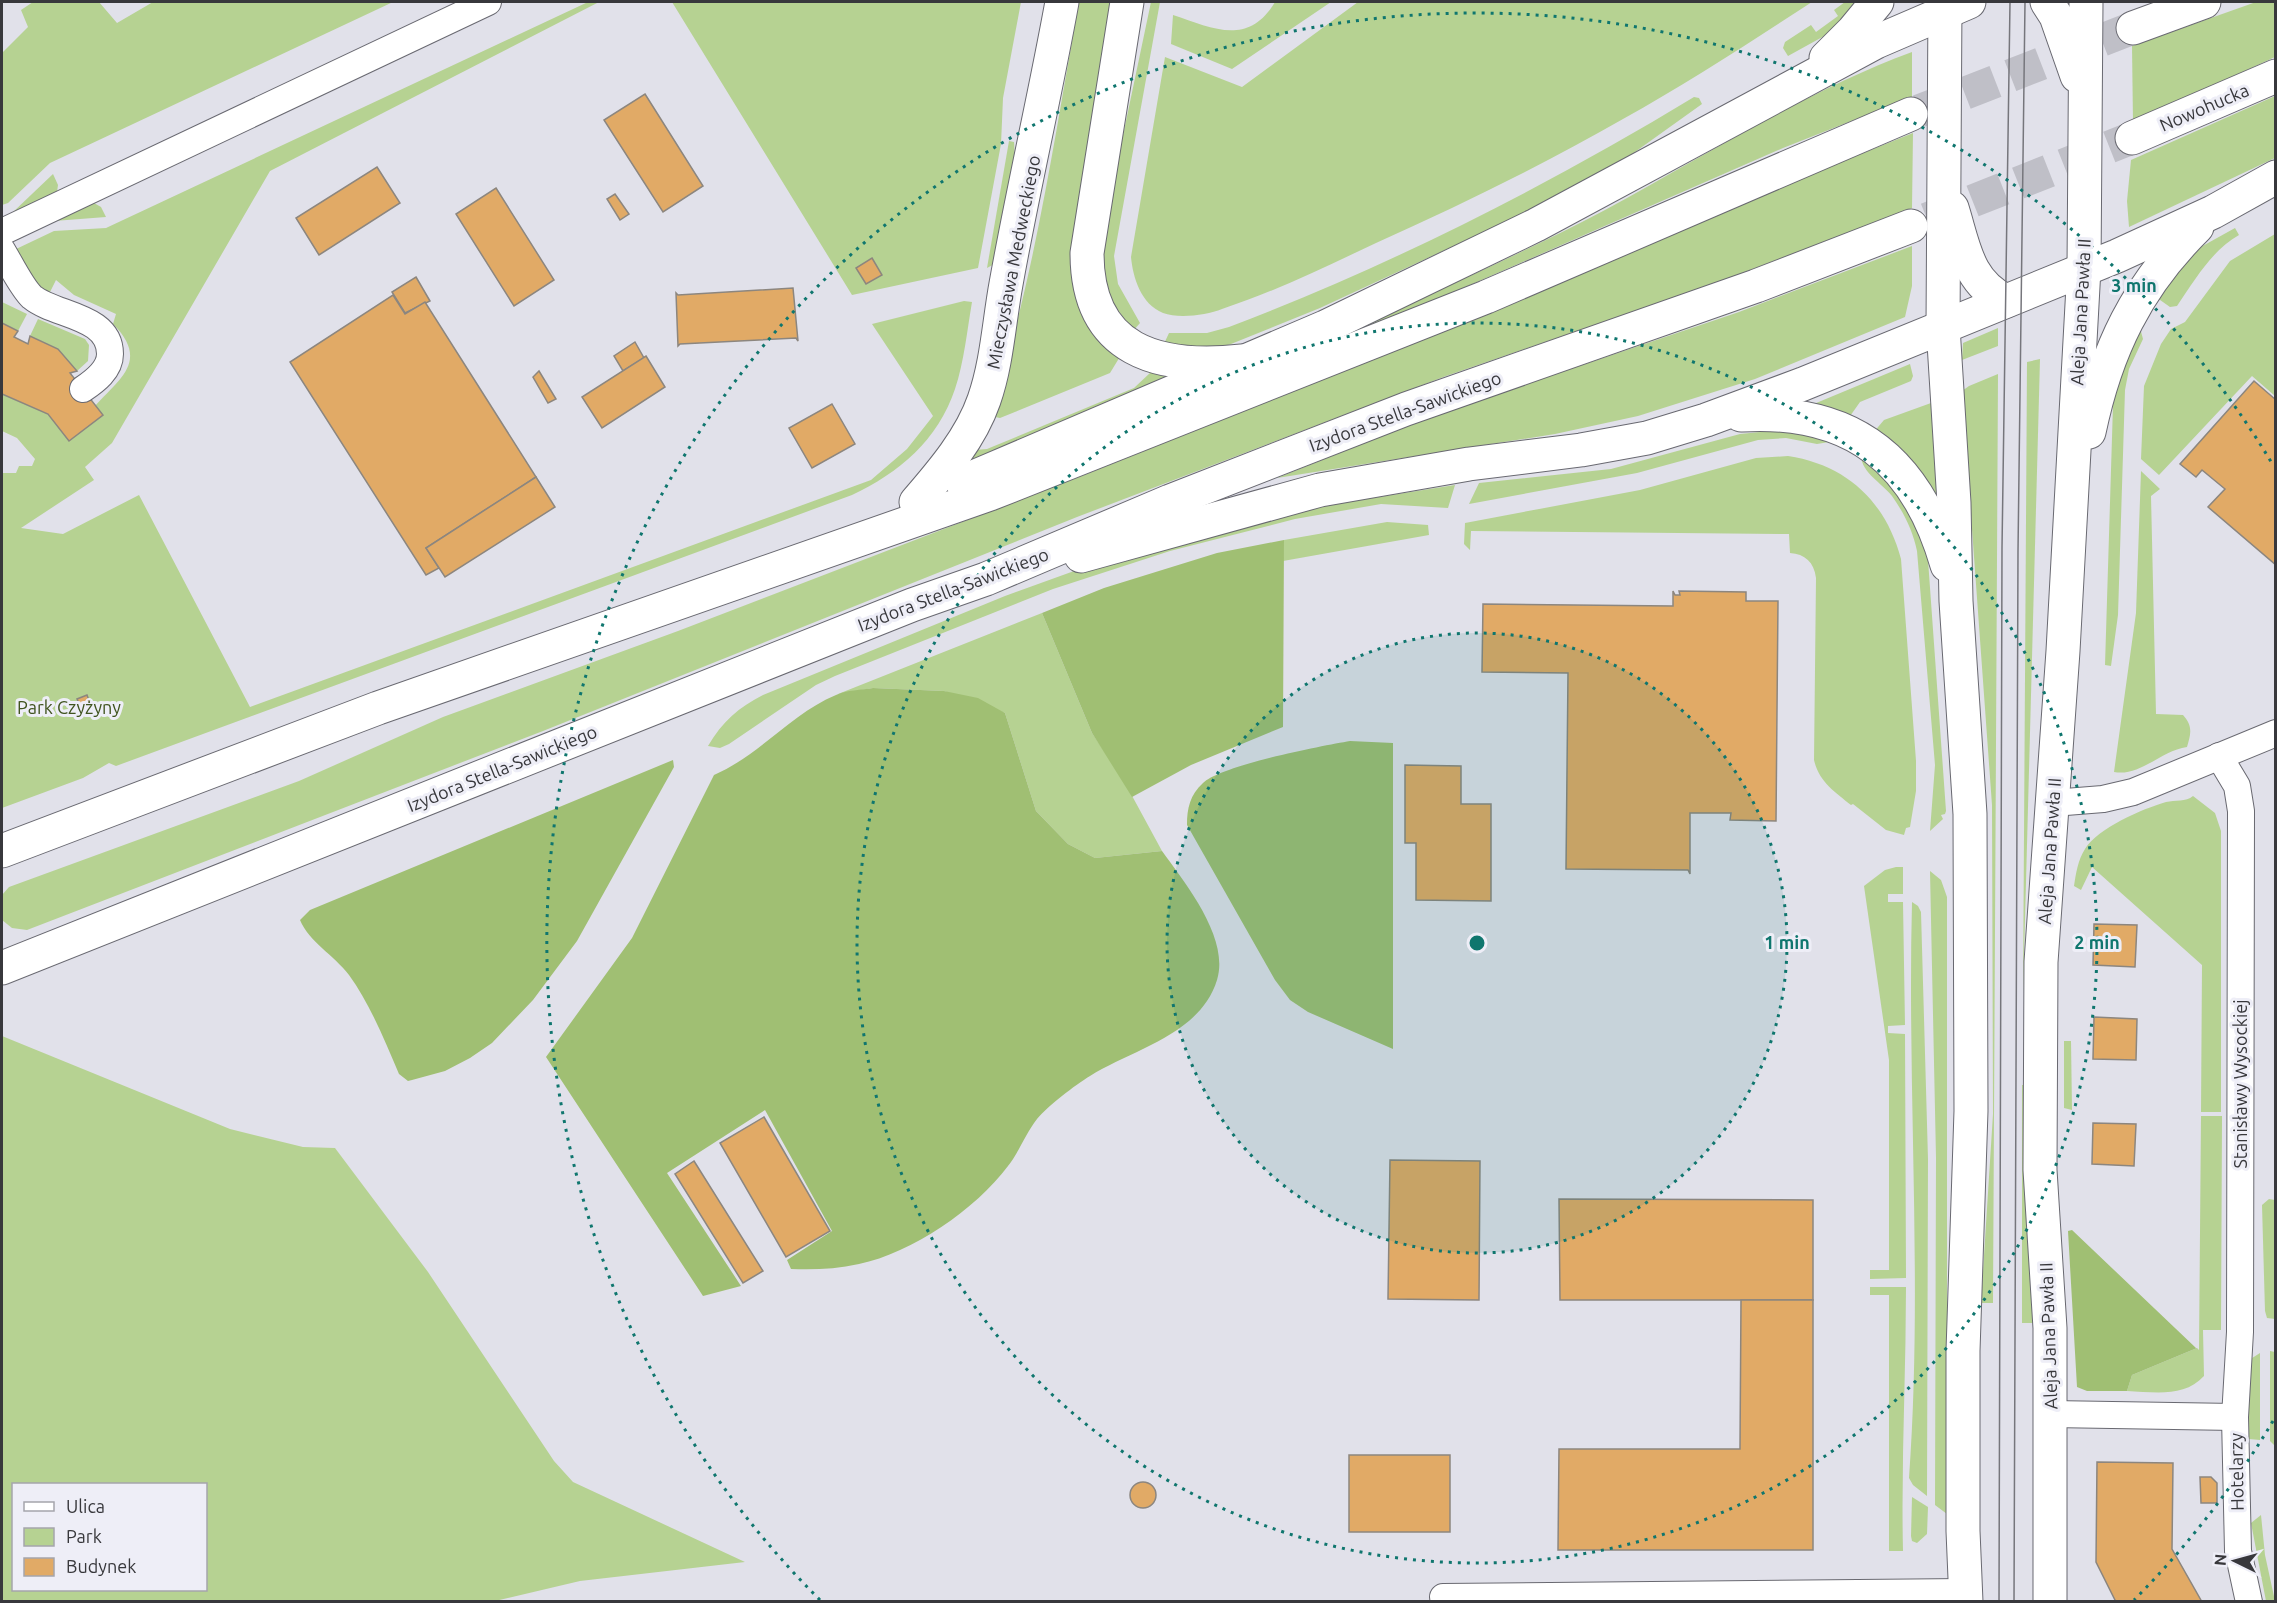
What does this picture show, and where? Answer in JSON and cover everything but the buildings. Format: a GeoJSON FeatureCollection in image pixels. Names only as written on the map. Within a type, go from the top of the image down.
{"type":"FeatureCollection","features":[{"type":"Feature","properties":{"kind":"main road","name":"Mieczysława Medweckiego"},"geometry":{"type":"LineString","coordinates":[[916,502],[972,428],[984,401],[992,373],[1005,285],[1062,2]]}},
{"type":"Feature","properties":{"kind":"main road"},"geometry":{"type":"LineString","coordinates":[[1127,2],[1087,254],[1088,278],[1095,303],[1113,331],[1142,353],[1176,363],[1212,364],[1244,361]]}},
{"type":"Feature","properties":{"kind":"main road"},"geometry":{"type":"LineString","coordinates":[[1784,90],[1835,49],[1877,2]]}},
{"type":"Feature","properties":{"kind":"main road","name":"Aleja Jana Pawła II"},"geometry":{"type":"LineString","coordinates":[[2047,2],[2056,16],[2085,100]]}},
{"type":"Feature","properties":{"kind":"main road","name":"Aleja Jana Pawła II"},"geometry":{"type":"LineString","coordinates":[[2050,1602],[2050,1328],[2040,1170],[2039,1114],[2041,962],[2053,803],[2084,268],[2086,2]]}},
{"type":"Feature","properties":{"kind":"main road"},"geometry":{"type":"LineString","coordinates":[[2133,28],[2204,2]]}},
{"type":"Feature","properties":{"kind":"main road"},"geometry":{"type":"LineString","coordinates":[[878,532],[916,502],[1325,327],[1536,225],[1784,90],[1953,4],[1943,180],[1942,327],[1954,503],[1956,601],[1971,853],[1971,1121],[1963,1351],[1963,1531],[1966,1597]]}},
{"type":"Feature","properties":{"kind":"main road","name":"Nowohucka"},"geometry":{"type":"LineString","coordinates":[[2133,138],[2276,76]]}},
{"type":"Feature","properties":{"kind":"main road"},"geometry":{"type":"LineString","coordinates":[[4,851],[378,708],[990,494],[1486,297],[1911,114]]}},
{"type":"Feature","properties":{"kind":"main road"},"geometry":{"type":"LineString","coordinates":[[986,579],[1143,540],[1320,490],[1469,464],[1581,450],[1647,438],[1706,420],[2084,268],[2213,212],[2276,177]]}},
{"type":"Feature","properties":{"kind":"main road"},"geometry":{"type":"LineString","coordinates":[[1943,180],[1972,272],[1981,285],[2006,301]]}},
{"type":"Feature","properties":{"kind":"main road"},"geometry":{"type":"LineString","coordinates":[[2068,531],[2102,378],[2121,330],[2132,307],[2170,253],[2213,212]]}},
{"type":"Feature","properties":{"kind":"main road","name":"Izydora Stella-Sawickiego"},"geometry":{"type":"LineString","coordinates":[[2,968],[912,605],[986,579],[1170,501],[1406,409],[1723,297],[1911,226]]}},
{"type":"Feature","properties":{"kind":"main road"},"geometry":{"type":"LineString","coordinates":[[1706,420],[1755,414],[1793,417],[1829,425],[1872,446],[1908,481],[1922,502],[1944,557],[1956,601]]}},
{"type":"Feature","properties":{"kind":"main road"},"geometry":{"type":"LineString","coordinates":[[2,945],[15,950],[38,952]]}},
{"type":"Feature","properties":{"kind":"street"},"geometry":{"type":"LineString","coordinates":[[7,230],[488,2]]}},
{"type":"Feature","properties":{"kind":"street"},"geometry":{"type":"LineString","coordinates":[[2,250],[32,297],[97,327],[106,336],[110,348],[108,364],[103,373],[83,389]]}},
{"type":"Feature","properties":{"kind":"street"},"geometry":{"type":"LineString","coordinates":[[2053,803],[2118,797],[2276,733]]}},
{"type":"Feature","properties":{"kind":"street","name":"Stanisławy Wysockiej"},"geometry":{"type":"LineString","coordinates":[[2219,756],[2237,786],[2241,811],[2240,1332],[2235,1417]]}},
{"type":"Feature","properties":{"kind":"street","name":"Hotelarzy"},"geometry":{"type":"LineString","coordinates":[[2051,1414],[2235,1417],[2238,1551],[2249,1602]]}},
{"type":"Feature","properties":{"kind":"street"},"geometry":{"type":"LineString","coordinates":[[1443,1597],[1966,1597]]}},
{"type":"Feature","properties":{"kind":"green space"},"geometry":{"type":"Polygon","coordinates":[[[33,2],[99,2],[117,23],[153,2],[393,2],[50,163],[8,203],[2,205],[2,53],[28,27],[21,10],[33,2]]]}},
{"type":"Feature","properties":{"kind":"green space","name":"Park Czyżyny"},"geometry":{"type":"Polygon","coordinates":[[[588,2],[599,2],[270,171],[112,443],[85,467],[94,480],[21,528],[63,534],[139,495],[250,707],[871,480],[907,449],[933,416],[872,324],[964,301],[972,302],[958,379],[948,407],[938,424],[915,453],[901,465],[852,495],[116,766],[109,763],[83,778],[2,808],[2,473],[16,473],[19,466],[32,466],[35,459],[17,438],[2,431],[2,394],[48,414],[69,441],[95,406],[121,378],[130,359],[124,337],[113,324],[116,314],[74,295],[56,280],[50,292],[39,287],[14,250],[54,231],[106,228],[588,2]]]}},
{"type":"Feature","properties":{"kind":"green space"},"geometry":{"type":"Polygon","coordinates":[[[672,2],[1021,2],[1003,98],[1001,144],[978,268],[852,295],[672,2]]]}},
{"type":"Feature","properties":{"kind":"green space"},"geometry":{"type":"Polygon","coordinates":[[[1079,2],[1118,2],[1074,243],[1121,355],[1110,373],[1000,418],[990,416],[1031,263],[1079,2]]]}},
{"type":"Feature","properties":{"kind":"green space"},"geometry":{"type":"Polygon","coordinates":[[[1151,2],[1160,2],[1114,256],[1118,284],[1140,323],[1133,331],[1107,295],[1101,240],[1151,2]]]}},
{"type":"Feature","properties":{"kind":"green space"},"geometry":{"type":"Polygon","coordinates":[[[1275,2],[1331,2],[1232,69],[1171,44],[1173,15],[1215,28],[1241,29],[1253,25],[1275,2]]]}},
{"type":"Feature","properties":{"kind":"green space"},"geometry":{"type":"Polygon","coordinates":[[[1358,2],[1812,2],[1719,62],[1593,136],[1439,214],[1299,279],[1216,311],[1193,316],[1177,316],[1155,309],[1140,289],[1131,257],[1165,57],[1242,87],[1358,2]]]}},
{"type":"Feature","properties":{"kind":"green space"},"geometry":{"type":"Polygon","coordinates":[[[1845,2],[1861,2],[1826,35],[1788,56],[1783,48],[1785,42],[1811,25],[1816,32],[1838,16],[1834,10],[1845,2]]]}},
{"type":"Feature","properties":{"kind":"green space"},"geometry":{"type":"Polygon","coordinates":[[[2256,2],[2275,2],[2275,57],[2133,123],[2132,46],[2256,2]]]}},
{"type":"Feature","properties":{"kind":"green space"},"geometry":{"type":"Polygon","coordinates":[[[1912,52],[1912,97],[1783,148],[1445,296],[1295,355],[1294,353],[1490,267],[1605,210],[1794,105],[1912,52]]]}},
{"type":"Feature","properties":{"kind":"green space"},"geometry":{"type":"Polygon","coordinates":[[[2275,96],[2275,158],[2129,227],[2127,201],[2131,160],[2275,96]]]}},
{"type":"Feature","properties":{"kind":"green space"},"geometry":{"type":"Polygon","coordinates":[[[1694,97],[1699,98],[1702,104],[1621,162],[1514,218],[1320,308],[1231,344],[1216,349],[1162,348],[1169,333],[1207,333],[1229,327],[1408,251],[1525,193],[1694,97]]]}},
{"type":"Feature","properties":{"kind":"green space"},"geometry":{"type":"Polygon","coordinates":[[[1913,133],[1912,208],[1711,285],[1446,376],[1077,517],[543,731],[27,930],[12,928],[2,920],[2,895],[9,887],[299,781],[443,717],[678,631],[1074,479],[1515,303],[1781,186],[1913,133]]]}},
{"type":"Feature","properties":{"kind":"green space"},"geometry":{"type":"Polygon","coordinates":[[[1009,141],[1014,142],[1015,160],[998,262],[987,268],[1009,141]]]}},
{"type":"Feature","properties":{"kind":"green space"},"geometry":{"type":"Polygon","coordinates":[[[53,174],[58,185],[57,192],[11,214],[53,174]]]}},
{"type":"Feature","properties":{"kind":"green space"},"geometry":{"type":"Polygon","coordinates":[[[94,203],[101,207],[106,217],[54,221],[94,203]]]}},
{"type":"Feature","properties":{"kind":"green space"},"geometry":{"type":"Polygon","coordinates":[[[2235,228],[2239,235],[2212,258],[2177,306],[2170,307],[2153,295],[2199,248],[2235,228]]]}},
{"type":"Feature","properties":{"kind":"green space"},"geometry":{"type":"Polygon","coordinates":[[[2275,234],[2275,396],[2252,376],[2159,475],[2141,459],[2144,386],[2161,344],[2171,329],[2185,322],[2230,261],[2275,234]]]}},
{"type":"Feature","properties":{"kind":"green space"},"geometry":{"type":"Polygon","coordinates":[[[1912,246],[1912,286],[1905,317],[1755,379],[1638,416],[1555,434],[1277,478],[1432,416],[1739,312],[1912,246]]]}},
{"type":"Feature","properties":{"kind":"green space"},"geometry":{"type":"Polygon","coordinates":[[[2,302],[27,314],[18,331],[2,323],[2,302]]]}},
{"type":"Feature","properties":{"kind":"green space"},"geometry":{"type":"Polygon","coordinates":[[[38,319],[85,339],[89,345],[88,361],[77,371],[58,349],[30,336],[38,319]]]}},
{"type":"Feature","properties":{"kind":"green space"},"geometry":{"type":"Polygon","coordinates":[[[1998,328],[1998,346],[1962,360],[1963,343],[1998,328]]]}},
{"type":"Feature","properties":{"kind":"green space"},"geometry":{"type":"Polygon","coordinates":[[[2140,328],[2143,339],[2129,369],[2125,390],[2118,615],[2111,666],[2105,665],[2113,405],[2116,385],[2140,328]]]}},
{"type":"Feature","properties":{"kind":"green space"},"geometry":{"type":"Polygon","coordinates":[[[2040,359],[2023,994],[2027,362],[2040,359]]]}},
{"type":"Feature","properties":{"kind":"green space"},"geometry":{"type":"Polygon","coordinates":[[[1910,364],[1913,376],[1911,381],[1860,402],[1848,419],[1809,406],[1910,364]]]}},
{"type":"Feature","properties":{"kind":"green space"},"geometry":{"type":"Polygon","coordinates":[[[1151,372],[1171,377],[958,473],[975,450],[987,449],[1134,388],[1151,372]]]}},
{"type":"Feature","properties":{"kind":"green space"},"geometry":{"type":"Polygon","coordinates":[[[1998,374],[1993,1303],[1981,1303],[1993,1114],[1992,805],[1962,391],[1998,374]]]}},
{"type":"Feature","properties":{"kind":"green space"},"geometry":{"type":"Polygon","coordinates":[[[1931,403],[1937,502],[1873,433],[1884,420],[1931,403]]]}},
{"type":"Feature","properties":{"kind":"green space"},"geometry":{"type":"Polygon","coordinates":[[[1791,429],[1829,442],[1817,444],[1786,438],[1758,440],[1637,473],[1469,504],[1479,483],[1611,469],[1740,434],[1791,429]]]}},
{"type":"Feature","properties":{"kind":"green space"},"geometry":{"type":"Polygon","coordinates":[[[1788,456],[1828,468],[1861,490],[1885,520],[1901,559],[1916,761],[1916,791],[1910,827],[1906,828],[1904,835],[1886,830],[1853,804],[1851,805],[1828,786],[1816,768],[1814,760],[1816,578],[1808,560],[1790,553],[1789,534],[1471,531],[1470,550],[1464,544],[1465,523],[1640,490],[1756,458],[1788,456]]]}},
{"type":"Feature","properties":{"kind":"green space"},"geometry":{"type":"Polygon","coordinates":[[[1861,456],[1879,468],[1916,517],[1928,560],[1946,811],[1941,815],[1943,819],[1930,831],[1935,765],[1917,551],[1900,509],[1888,491],[1865,468],[1861,456]]]}},
{"type":"Feature","properties":{"kind":"green space"},"geometry":{"type":"Polygon","coordinates":[[[2141,471],[2160,489],[2151,496],[2156,714],[2183,715],[2190,727],[2190,734],[2187,747],[2169,753],[2133,771],[2114,772],[2136,613],[2141,471]]]}},
{"type":"Feature","properties":{"kind":"green space"},"geometry":{"type":"Polygon","coordinates":[[[1455,485],[1448,508],[1381,504],[1295,519],[1170,551],[1053,589],[835,676],[816,685],[729,744],[720,748],[708,746],[732,716],[763,695],[1005,596],[1099,562],[1271,514],[1455,485]]]}},
{"type":"Feature","properties":{"kind":"green space"},"geometry":{"type":"Polygon","coordinates":[[[1387,522],[1428,525],[1429,535],[1283,561],[1284,540],[1387,522]]]}},
{"type":"Feature","properties":{"kind":"green space"},"geometry":{"type":"Polygon","coordinates":[[[1284,540],[1283,727],[1191,765],[1132,797],[1092,733],[1042,613],[1104,588],[1217,553],[1284,540]]]}},
{"type":"Feature","properties":{"kind":"green space"},"geometry":{"type":"Polygon","coordinates":[[[1042,613],[1092,733],[1124,781],[1162,851],[1095,858],[1068,844],[1036,811],[1005,713],[944,691],[873,688],[838,694],[1042,613]]]}},
{"type":"Feature","properties":{"kind":"green space"},"geometry":{"type":"Polygon","coordinates":[[[873,688],[944,691],[978,698],[1005,713],[1036,811],[1068,844],[1095,858],[1162,851],[1193,895],[1211,929],[1217,947],[1219,964],[1217,980],[1208,999],[1181,1027],[1090,1076],[1048,1108],[1033,1124],[1016,1155],[995,1182],[961,1213],[900,1250],[859,1264],[817,1269],[791,1269],[787,1260],[832,1231],[765,1110],[667,1173],[741,1286],[703,1296],[546,1057],[632,938],[714,775],[746,757],[820,703],[845,692],[873,688]]]}},
{"type":"Feature","properties":{"kind":"green space"},"geometry":{"type":"Polygon","coordinates":[[[1350,741],[1393,743],[1393,1049],[1308,1012],[1290,1000],[1275,980],[1187,825],[1192,797],[1203,783],[1214,776],[1273,757],[1350,741]]]}},
{"type":"Feature","properties":{"kind":"green space"},"geometry":{"type":"Polygon","coordinates":[[[673,760],[674,767],[577,941],[533,1000],[492,1043],[470,1058],[445,1071],[408,1081],[399,1074],[377,1023],[357,986],[343,968],[309,935],[300,920],[310,910],[673,760]]]}},
{"type":"Feature","properties":{"kind":"green space"},"geometry":{"type":"Polygon","coordinates":[[[2193,796],[2215,813],[2221,831],[2221,1112],[2201,1112],[2202,965],[2092,867],[2081,890],[2074,886],[2085,849],[2100,834],[2121,820],[2145,809],[2193,796]]]}},
{"type":"Feature","properties":{"kind":"green space"},"geometry":{"type":"Polygon","coordinates":[[[1903,867],[1903,894],[1888,894],[1888,902],[1903,902],[1905,1025],[1888,1026],[1888,1033],[1905,1034],[1906,1278],[1870,1279],[1870,1270],[1889,1270],[1889,1060],[1864,886],[1885,870],[1903,867]]]}},
{"type":"Feature","properties":{"kind":"green space"},"geometry":{"type":"Polygon","coordinates":[[[1930,871],[1941,880],[1947,897],[1947,1514],[1935,1505],[1936,1158],[1930,871]]]}},
{"type":"Feature","properties":{"kind":"green space"},"geometry":{"type":"Polygon","coordinates":[[[1912,902],[1921,912],[1928,1159],[1927,1496],[1913,1485],[1909,1478],[1915,1334],[1911,1046],[1912,902]]]}},
{"type":"Feature","properties":{"kind":"green space"},"geometry":{"type":"Polygon","coordinates":[[[2,1036],[230,1129],[303,1147],[335,1148],[428,1272],[554,1461],[573,1482],[745,1562],[580,1581],[495,1601],[2,1601],[2,1036]]]}},
{"type":"Feature","properties":{"kind":"green space"},"geometry":{"type":"Polygon","coordinates":[[[2064,1041],[2071,1041],[2072,1110],[2064,1108],[2064,1041]]]}},
{"type":"Feature","properties":{"kind":"green space"},"geometry":{"type":"Polygon","coordinates":[[[2022,1085],[2025,1085],[2035,1323],[2022,1323],[2022,1085]]]}},
{"type":"Feature","properties":{"kind":"green space"},"geometry":{"type":"Polygon","coordinates":[[[2201,1116],[2222,1116],[2221,1330],[2203,1330],[2204,1376],[2196,1383],[2178,1391],[2127,1391],[2132,1375],[2197,1348],[2199,1350],[2201,1116]]]}},
{"type":"Feature","properties":{"kind":"green space"},"geometry":{"type":"Polygon","coordinates":[[[2269,1199],[2275,1200],[2275,1319],[2267,1318],[2265,1311],[2262,1205],[2269,1199]]]}},
{"type":"Feature","properties":{"kind":"green space"},"geometry":{"type":"Polygon","coordinates":[[[2072,1230],[2197,1348],[2132,1375],[2127,1391],[2087,1391],[2077,1387],[2068,1231],[2072,1230]]]}},
{"type":"Feature","properties":{"kind":"green space"},"geometry":{"type":"Polygon","coordinates":[[[1870,1287],[1906,1287],[1903,1551],[1889,1551],[1889,1295],[1870,1295],[1870,1287]]]}},
{"type":"Feature","properties":{"kind":"green space"},"geometry":{"type":"Polygon","coordinates":[[[2270,1351],[2275,1352],[2275,1446],[2270,1441],[2270,1351]]]}},
{"type":"Feature","properties":{"kind":"green space"},"geometry":{"type":"Polygon","coordinates":[[[2260,1353],[2260,1440],[2249,1439],[2249,1360],[2260,1353]]]}},
{"type":"Feature","properties":{"kind":"green space"},"geometry":{"type":"Polygon","coordinates":[[[1912,1497],[1928,1507],[1927,1534],[1917,1543],[1912,1541],[1911,1536],[1912,1497]]]}},
{"type":"Feature","properties":{"kind":"green space"},"geometry":{"type":"Polygon","coordinates":[[[2261,1515],[2265,1555],[2275,1601],[2266,1601],[2251,1523],[2261,1515]]]}},
{"type":"Feature","properties":{"kind":"tunnel"},"geometry":{"type":"LineString","coordinates":[[1919,111],[2133,28]]}},
{"type":"Feature","properties":{"kind":"tunnel"},"geometry":{"type":"LineString","coordinates":[[1927,219],[2132,138]]}},
{"type":"Feature","properties":{"kind":"tram line"},"geometry":{"type":"LineString","coordinates":[[1999,1602],[2002,548],[2010,2]]}},
{"type":"Feature","properties":{"kind":"tram line"},"geometry":{"type":"LineString","coordinates":[[2014,1602],[2018,551],[2025,2]]}}]}
